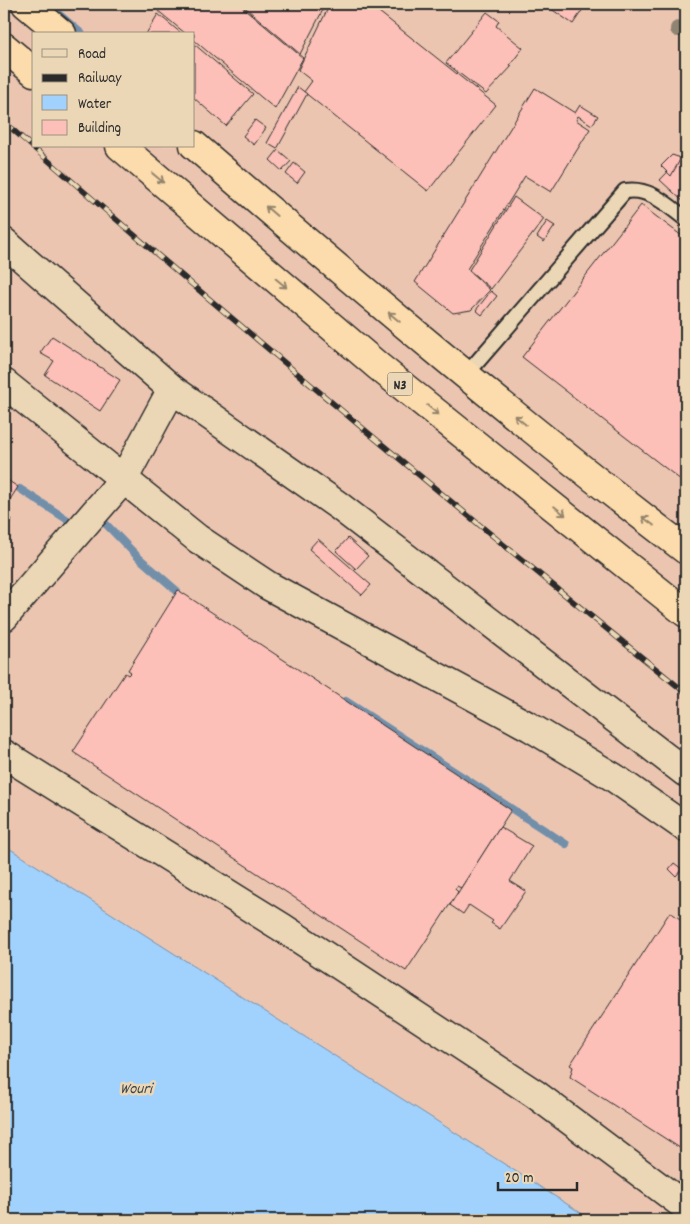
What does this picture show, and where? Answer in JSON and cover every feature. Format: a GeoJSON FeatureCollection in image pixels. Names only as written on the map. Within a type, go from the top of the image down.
{"type":"FeatureCollection","features":[{"type":"Feature","properties":{"kind":"highway"},"geometry":{"type":"LineString","coordinates":[[26,4],[60,32]]}},
{"type":"Feature","properties":{"kind":"highway"},"geometry":{"type":"LineString","coordinates":[[4,47],[32,70]]}},
{"type":"Feature","properties":{"kind":"highway"},"geometry":{"type":"LineString","coordinates":[[195,146],[351,281],[465,376],[686,550]]}},
{"type":"Feature","properties":{"kind":"highway","name":"N3"},"geometry":{"type":"LineString","coordinates":[[122,148],[379,367],[686,613]]}},
{"type":"Feature","properties":{"kind":"street"},"geometry":{"type":"LineString","coordinates":[[4,242],[172,389],[339,506],[686,773]]}},
{"type":"Feature","properties":{"kind":"street"},"geometry":{"type":"LineString","coordinates":[[4,383],[198,540],[267,585],[530,727],[613,777],[686,828]]}},
{"type":"Feature","properties":{"kind":"street"},"geometry":{"type":"LineString","coordinates":[[4,617],[123,480],[172,389]]}},
{"type":"Feature","properties":{"kind":"street"},"geometry":{"type":"LineString","coordinates":[[4,754],[283,928],[535,1094],[686,1207]]}},
{"type":"Feature","properties":{"kind":"lane"},"geometry":{"type":"LineString","coordinates":[[465,376],[625,191],[636,189],[649,192],[686,219]]}},
{"type":"Feature","properties":{"kind":"shaded area"},"geometry":{"type":"Polygon","coordinates":[[[4,4],[686,4],[686,1220],[592,1220],[4,845],[4,4]]]}},
{"type":"Feature","properties":{"kind":"water","name":"Wouri"},"geometry":{"type":"Polygon","coordinates":[[[4,845],[592,1220],[4,1220],[4,845]]]}},
{"type":"Feature","properties":{"kind":"building"},"geometry":{"type":"Polygon","coordinates":[[[159,4],[239,4],[303,58],[275,109],[195,41],[195,32],[184,32],[156,9],[159,4]]]}},
{"type":"Feature","properties":{"kind":"building"},"geometry":{"type":"Polygon","coordinates":[[[241,4],[326,4],[300,54],[241,4]]]}},
{"type":"Feature","properties":{"kind":"building"},"geometry":{"type":"Polygon","coordinates":[[[330,4],[369,4],[496,105],[428,191],[304,92],[312,81],[298,70],[330,4]]]}},
{"type":"Feature","properties":{"kind":"building"},"geometry":{"type":"Polygon","coordinates":[[[544,4],[581,4],[585,6],[573,24],[544,4]]]}},
{"type":"Feature","properties":{"kind":"building"},"geometry":{"type":"Polygon","coordinates":[[[487,12],[499,21],[496,26],[523,48],[510,65],[512,66],[486,94],[446,63],[487,12]]]}},
{"type":"Feature","properties":{"kind":"building"},"geometry":{"type":"Polygon","coordinates":[[[158,14],[180,32],[147,32],[158,14]]]}},
{"type":"Feature","properties":{"kind":"building"},"geometry":{"type":"Polygon","coordinates":[[[195,45],[253,94],[226,126],[195,99],[195,45]]]}},
{"type":"Feature","properties":{"kind":"building"},"geometry":{"type":"Polygon","coordinates":[[[298,87],[307,94],[277,149],[267,143],[298,87]]]}},
{"type":"Feature","properties":{"kind":"building"},"geometry":{"type":"Polygon","coordinates":[[[535,88],[575,113],[580,105],[598,116],[592,125],[578,116],[576,120],[590,129],[551,192],[525,176],[467,269],[490,290],[471,310],[453,313],[415,282],[535,88]]]}},
{"type":"Feature","properties":{"kind":"building"},"geometry":{"type":"Polygon","coordinates":[[[255,120],[266,128],[254,145],[243,136],[255,120]]]}},
{"type":"Feature","properties":{"kind":"building"},"geometry":{"type":"Polygon","coordinates":[[[278,150],[291,161],[282,171],[270,160],[278,150]]]}},
{"type":"Feature","properties":{"kind":"building"},"geometry":{"type":"Polygon","coordinates":[[[686,153],[686,204],[660,180],[686,153]]]}},
{"type":"Feature","properties":{"kind":"building"},"geometry":{"type":"Polygon","coordinates":[[[672,155],[681,158],[671,176],[661,166],[672,155]]]}},
{"type":"Feature","properties":{"kind":"building"},"geometry":{"type":"Polygon","coordinates":[[[294,163],[305,172],[297,183],[286,174],[294,163]]]}},
{"type":"Feature","properties":{"kind":"building"},"geometry":{"type":"Polygon","coordinates":[[[514,197],[544,219],[491,289],[469,270],[514,197]]]}},
{"type":"Feature","properties":{"kind":"building"},"geometry":{"type":"Polygon","coordinates":[[[641,205],[686,239],[686,484],[522,357],[641,205]]]}},
{"type":"Feature","properties":{"kind":"building"},"geometry":{"type":"Polygon","coordinates":[[[547,221],[555,226],[544,242],[537,237],[547,221]]]}},
{"type":"Feature","properties":{"kind":"building"},"geometry":{"type":"Polygon","coordinates":[[[491,291],[497,296],[482,315],[476,310],[491,291]]]}},
{"type":"Feature","properties":{"kind":"building"},"geometry":{"type":"Polygon","coordinates":[[[52,336],[120,380],[100,411],[45,375],[54,361],[40,353],[52,336]]]}},
{"type":"Feature","properties":{"kind":"building"},"geometry":{"type":"Polygon","coordinates":[[[4,478],[18,487],[4,509],[4,478]]]}},
{"type":"Feature","properties":{"kind":"building"},"geometry":{"type":"Polygon","coordinates":[[[4,514],[12,519],[4,531],[4,514]]]}},
{"type":"Feature","properties":{"kind":"building"},"geometry":{"type":"Polygon","coordinates":[[[348,538],[368,556],[356,569],[336,551],[348,538]]]}},
{"type":"Feature","properties":{"kind":"building"},"geometry":{"type":"Polygon","coordinates":[[[318,539],[371,585],[362,595],[309,549],[318,539]]]}},
{"type":"Feature","properties":{"kind":"building"},"geometry":{"type":"Polygon","coordinates":[[[178,590],[511,810],[461,888],[457,886],[455,889],[458,892],[406,971],[73,752],[125,673],[128,675],[131,672],[128,670],[178,590]]]}},
{"type":"Feature","properties":{"kind":"building"},"geometry":{"type":"Polygon","coordinates":[[[500,827],[532,846],[510,881],[526,891],[500,929],[491,923],[493,921],[469,905],[463,914],[450,905],[500,827]]]}},
{"type":"Feature","properties":{"kind":"building"},"geometry":{"type":"Polygon","coordinates":[[[674,863],[682,869],[676,876],[669,869],[674,863]]]}},
{"type":"Feature","properties":{"kind":"building"},"geometry":{"type":"Polygon","coordinates":[[[670,912],[686,923],[686,1152],[570,1077],[573,1067],[570,1065],[670,912]]]}},
{"type":"Feature","properties":{"kind":"waterway"},"geometry":{"type":"LineString","coordinates":[[47,4],[80,32]]}},
{"type":"Feature","properties":{"kind":"waterway"},"geometry":{"type":"LineString","coordinates":[[20,489],[71,522]]}},
{"type":"Feature","properties":{"kind":"waterway"},"geometry":{"type":"LineString","coordinates":[[99,517],[138,557],[177,591]]}},
{"type":"Feature","properties":{"kind":"waterway"},"geometry":{"type":"LineString","coordinates":[[346,701],[566,844]]}},
{"type":"Feature","properties":{"kind":"railway"},"geometry":{"type":"LineString","coordinates":[[4,122],[32,146]]}},
{"type":"Feature","properties":{"kind":"railway"},"geometry":{"type":"LineString","coordinates":[[34,148],[342,411],[686,693]]}}]}
